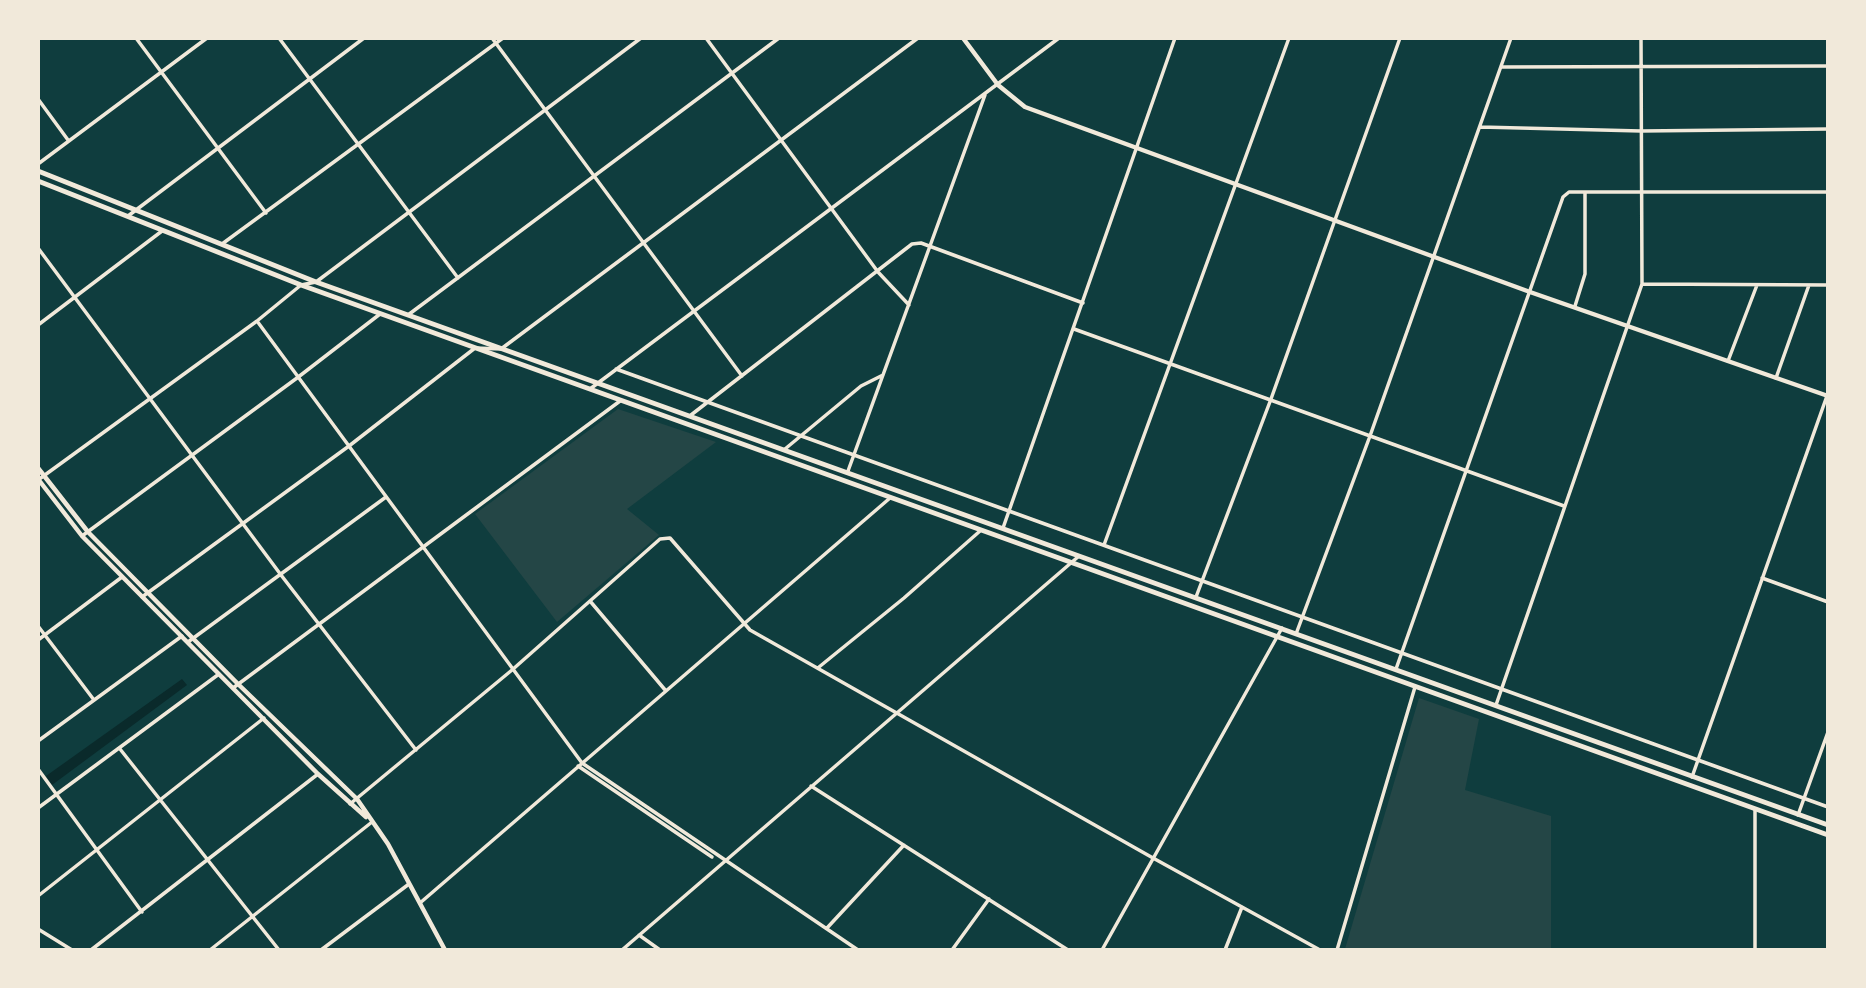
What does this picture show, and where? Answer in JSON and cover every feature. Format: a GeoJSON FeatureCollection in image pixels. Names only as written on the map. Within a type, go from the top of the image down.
{"type":"FeatureCollection","features":[{"type":"Feature","properties":{"kind":"main road"},"geometry":{"type":"LineString","coordinates":[[963,38],[998,85],[1025,107],[1530,292],[1827,395]]}},
{"type":"Feature","properties":{"kind":"main road"},"geometry":{"type":"LineString","coordinates":[[38,171],[316,282],[1828,825]]}},
{"type":"Feature","properties":{"kind":"main road"},"geometry":{"type":"LineString","coordinates":[[38,181],[380,314],[1828,835]]}},
{"type":"Feature","properties":{"kind":"main road"},"geometry":{"type":"LineString","coordinates":[[38,468],[88,532],[238,684],[357,799],[411,883],[445,950]]}},
{"type":"Feature","properties":{"kind":"main road"},"geometry":{"type":"LineString","coordinates":[[39,480],[82,536],[318,774],[372,822]]}},
{"type":"Feature","properties":{"kind":"street"},"geometry":{"type":"LineString","coordinates":[[136,38],[266,213]]}},
{"type":"Feature","properties":{"kind":"street"},"geometry":{"type":"LineString","coordinates":[[38,164],[207,38]]}},
{"type":"Feature","properties":{"kind":"street"},"geometry":{"type":"LineString","coordinates":[[279,38],[458,278]]}},
{"type":"Feature","properties":{"kind":"street"},"geometry":{"type":"LineString","coordinates":[[128,216],[364,38]]}},
{"type":"Feature","properties":{"kind":"street"},"geometry":{"type":"LineString","coordinates":[[492,38],[742,376]]}},
{"type":"Feature","properties":{"kind":"street"},"geometry":{"type":"LineString","coordinates":[[222,244],[503,38]]}},
{"type":"Feature","properties":{"kind":"street"},"geometry":{"type":"LineString","coordinates":[[39,480],[257,321],[301,285],[316,282],[641,38]]}},
{"type":"Feature","properties":{"kind":"street"},"geometry":{"type":"LineString","coordinates":[[706,38],[878,272],[909,306]]}},
{"type":"Feature","properties":{"kind":"street"},"geometry":{"type":"LineString","coordinates":[[408,315],[779,38]]}},
{"type":"Feature","properties":{"kind":"street"},"geometry":{"type":"LineString","coordinates":[[142,597],[349,446],[475,348],[501,349],[918,38]]}},
{"type":"Feature","properties":{"kind":"street"},"geometry":{"type":"LineString","coordinates":[[589,390],[1059,38]]}},
{"type":"Feature","properties":{"kind":"street"},"geometry":{"type":"LineString","coordinates":[[1003,528],[1175,38]]}},
{"type":"Feature","properties":{"kind":"street"},"geometry":{"type":"LineString","coordinates":[[1104,545],[1238,184],[1289,38]]}},
{"type":"Feature","properties":{"kind":"street"},"geometry":{"type":"LineString","coordinates":[[1196,597],[1271,399],[1401,38]]}},
{"type":"Feature","properties":{"kind":"street"},"geometry":{"type":"LineString","coordinates":[[1296,634],[1370,436],[1511,38]]}},
{"type":"Feature","properties":{"kind":"street"},"geometry":{"type":"LineString","coordinates":[[1496,705],[1642,284],[1641,38]]}},
{"type":"Feature","properties":{"kind":"street"},"geometry":{"type":"LineString","coordinates":[[1502,66],[1828,66]]}},
{"type":"Feature","properties":{"kind":"street"},"geometry":{"type":"LineString","coordinates":[[848,471],[986,93]]}},
{"type":"Feature","properties":{"kind":"street"},"geometry":{"type":"LineString","coordinates":[[38,99],[69,141]]}},
{"type":"Feature","properties":{"kind":"street"},"geometry":{"type":"LineString","coordinates":[[1480,127],[1642,131],[1828,129]]}},
{"type":"Feature","properties":{"kind":"street"},"geometry":{"type":"LineString","coordinates":[[1396,669],[1563,197],[1569,192],[1828,192]]}},
{"type":"Feature","properties":{"kind":"street"},"geometry":{"type":"LineString","coordinates":[[1575,306],[1585,274],[1585,192]]}},
{"type":"Feature","properties":{"kind":"street"},"geometry":{"type":"LineString","coordinates":[[38,325],[164,230]]}},
{"type":"Feature","properties":{"kind":"street"},"geometry":{"type":"LineString","coordinates":[[691,415],[912,244],[930,246],[1083,303]]}},
{"type":"Feature","properties":{"kind":"street"},"geometry":{"type":"LineString","coordinates":[[38,248],[281,575],[416,750]]}},
{"type":"Feature","properties":{"kind":"street"},"geometry":{"type":"LineString","coordinates":[[1642,284],[1828,285]]}},
{"type":"Feature","properties":{"kind":"street"},"geometry":{"type":"LineString","coordinates":[[1728,361],[1756,285]]}},
{"type":"Feature","properties":{"kind":"street"},"geometry":{"type":"LineString","coordinates":[[1776,378],[1809,285]]}},
{"type":"Feature","properties":{"kind":"street"},"geometry":{"type":"LineString","coordinates":[[82,536],[298,378],[380,314]]}},
{"type":"Feature","properties":{"kind":"street"},"geometry":{"type":"LineString","coordinates":[[257,321],[580,765],[712,857]]}},
{"type":"Feature","properties":{"kind":"street"},"geometry":{"type":"LineString","coordinates":[[1074,329],[1564,506]]}},
{"type":"Feature","properties":{"kind":"street"},"geometry":{"type":"LineString","coordinates":[[616,369],[1828,807]]}},
{"type":"Feature","properties":{"kind":"street"},"geometry":{"type":"LineString","coordinates":[[785,449],[861,386],[883,375]]}},
{"type":"Feature","properties":{"kind":"street"},"geometry":{"type":"LineString","coordinates":[[1692,777],[1827,395]]}},
{"type":"Feature","properties":{"kind":"street"},"geometry":{"type":"LineString","coordinates":[[233,688],[620,401]]}},
{"type":"Feature","properties":{"kind":"street"},"geometry":{"type":"LineString","coordinates":[[188,642],[386,497]]}},
{"type":"Feature","properties":{"kind":"street"},"geometry":{"type":"LineString","coordinates":[[420,903],[891,497]]}},
{"type":"Feature","properties":{"kind":"street"},"geometry":{"type":"LineString","coordinates":[[819,667],[904,598],[981,530]]}},
{"type":"Feature","properties":{"kind":"street"},"geometry":{"type":"LineString","coordinates":[[351,804],[512,670],[660,539],[670,538],[744,626],[1320,950]]}},
{"type":"Feature","properties":{"kind":"street"},"geometry":{"type":"LineString","coordinates":[[622,950],[724,859],[899,713],[1079,555]]}},
{"type":"Feature","properties":{"kind":"street"},"geometry":{"type":"LineString","coordinates":[[38,640],[122,577]]}},
{"type":"Feature","properties":{"kind":"street"},"geometry":{"type":"LineString","coordinates":[[1762,578],[1828,602]]}},
{"type":"Feature","properties":{"kind":"street"},"geometry":{"type":"LineString","coordinates":[[590,601],[666,691]]}},
{"type":"Feature","properties":{"kind":"street"},"geometry":{"type":"LineString","coordinates":[[38,626],[94,700]]}},
{"type":"Feature","properties":{"kind":"street"},"geometry":{"type":"LineString","coordinates":[[1102,950],[1282,628]]}},
{"type":"Feature","properties":{"kind":"street"},"geometry":{"type":"LineString","coordinates":[[38,741],[182,636]]}},
{"type":"Feature","properties":{"kind":"street"},"geometry":{"type":"LineString","coordinates":[[38,808],[219,674]]}},
{"type":"Feature","properties":{"kind":"street"},"geometry":{"type":"LineString","coordinates":[[1337,950],[1415,687]]}},
{"type":"Feature","properties":{"kind":"street"},"geometry":{"type":"LineString","coordinates":[[38,895],[264,718]]}},
{"type":"Feature","properties":{"kind":"street"},"geometry":{"type":"LineString","coordinates":[[1798,815],[1828,732]]}},
{"type":"Feature","properties":{"kind":"street"},"geometry":{"type":"LineString","coordinates":[[120,749],[279,950]]}},
{"type":"Feature","properties":{"kind":"street"},"geometry":{"type":"LineString","coordinates":[[580,765],[858,950]]}},
{"type":"Feature","properties":{"kind":"street"},"geometry":{"type":"LineString","coordinates":[[38,769],[142,912]]}},
{"type":"Feature","properties":{"kind":"street"},"geometry":{"type":"LineString","coordinates":[[91,950],[318,774]]}},
{"type":"Feature","properties":{"kind":"street"},"geometry":{"type":"LineString","coordinates":[[811,786],[1068,950]]}},
{"type":"Feature","properties":{"kind":"street"},"geometry":{"type":"LineString","coordinates":[[1755,809],[1755,950]]}},
{"type":"Feature","properties":{"kind":"street"},"geometry":{"type":"LineString","coordinates":[[210,950],[372,822]]}},
{"type":"Feature","properties":{"kind":"street"},"geometry":{"type":"LineString","coordinates":[[827,928],[904,845]]}},
{"type":"Feature","properties":{"kind":"street"},"geometry":{"type":"LineString","coordinates":[[321,950],[411,883]]}},
{"type":"Feature","properties":{"kind":"street"},"geometry":{"type":"LineString","coordinates":[[952,950],[989,899]]}},
{"type":"Feature","properties":{"kind":"street"},"geometry":{"type":"LineString","coordinates":[[1225,950],[1242,907]]}},
{"type":"Feature","properties":{"kind":"street"},"geometry":{"type":"LineString","coordinates":[[38,929],[72,950]]}},
{"type":"Feature","properties":{"kind":"street"},"geometry":{"type":"LineString","coordinates":[[639,935],[660,950]]}},
{"type":"Feature","properties":{"kind":"shaded area"},"geometry":{"type":"Polygon","coordinates":[[[618,409],[716,442],[627,509],[659,535],[557,622],[475,514],[618,409]]]}},
{"type":"Feature","properties":{"kind":"shaded area"},"geometry":{"type":"Polygon","coordinates":[[[182,679],[187,685],[52,785],[46,776],[182,679]]]}},
{"type":"Feature","properties":{"kind":"shaded area"},"geometry":{"type":"Polygon","coordinates":[[[1419,698],[1479,719],[1465,790],[1551,816],[1551,949],[1345,949],[1419,698]]]}}]}
